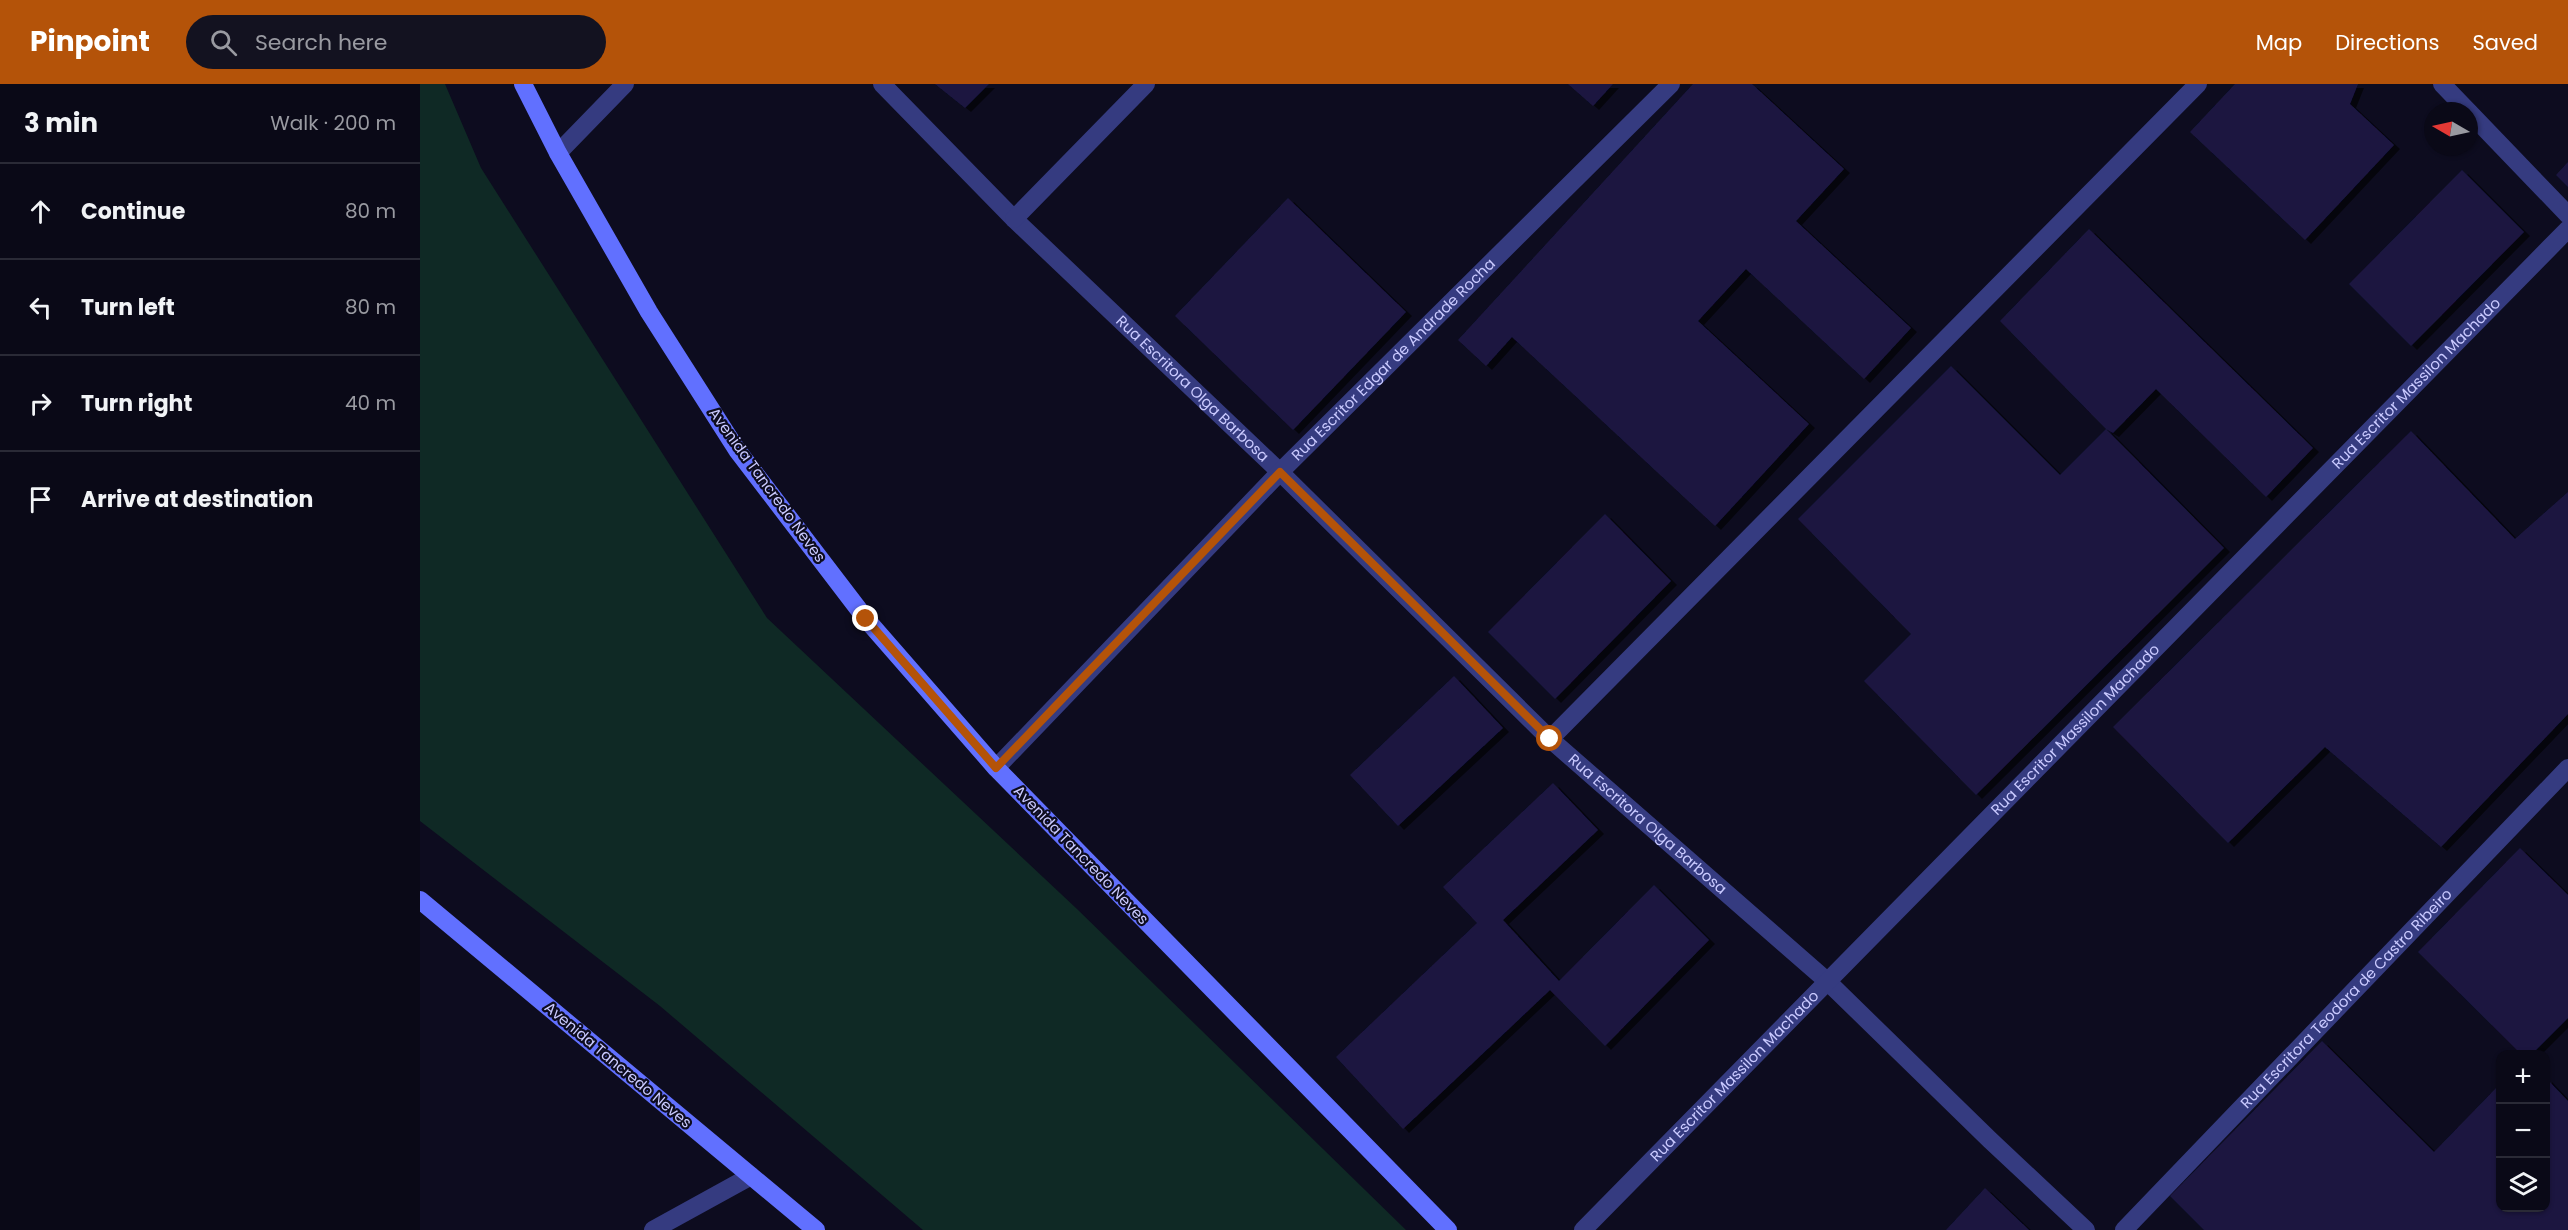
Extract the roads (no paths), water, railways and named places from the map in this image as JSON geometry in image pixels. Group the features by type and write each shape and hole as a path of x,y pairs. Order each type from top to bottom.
{"street":[{"name":"Avenida Tancredo Neves","path":"523,84 558,153 649,312 737,450 866,619 996,768 1448,1230"},
{"path":"558,153 625,84"},
{"name":"Rua Escritora Olga Barbosa","path":"882,84 1014,219 1280,472 1550,739 1827,981 2086,1230"},
{"path":"1014,219 1146,84"},
{"name":"Rua Escritor Edgar de Andrade Rocha","path":"996,768 1280,472 1671,84"},
{"path":"1550,739 2198,84"},
{"path":"2442,84 2459,102"},
{"path":"2478,121 2568,215"},
{"name":"Rua Escritor Massilon Machado","path":"1583,1230 2568,229"},
{"name":"Rua Escritora Teodora de Castro Ribeiro","path":"2124,1230 2568,768"},
{"name":"Avenida Tancredo Neves","path":"420,900 816,1230"},
{"path":"653,1230 751,1176"}]}
